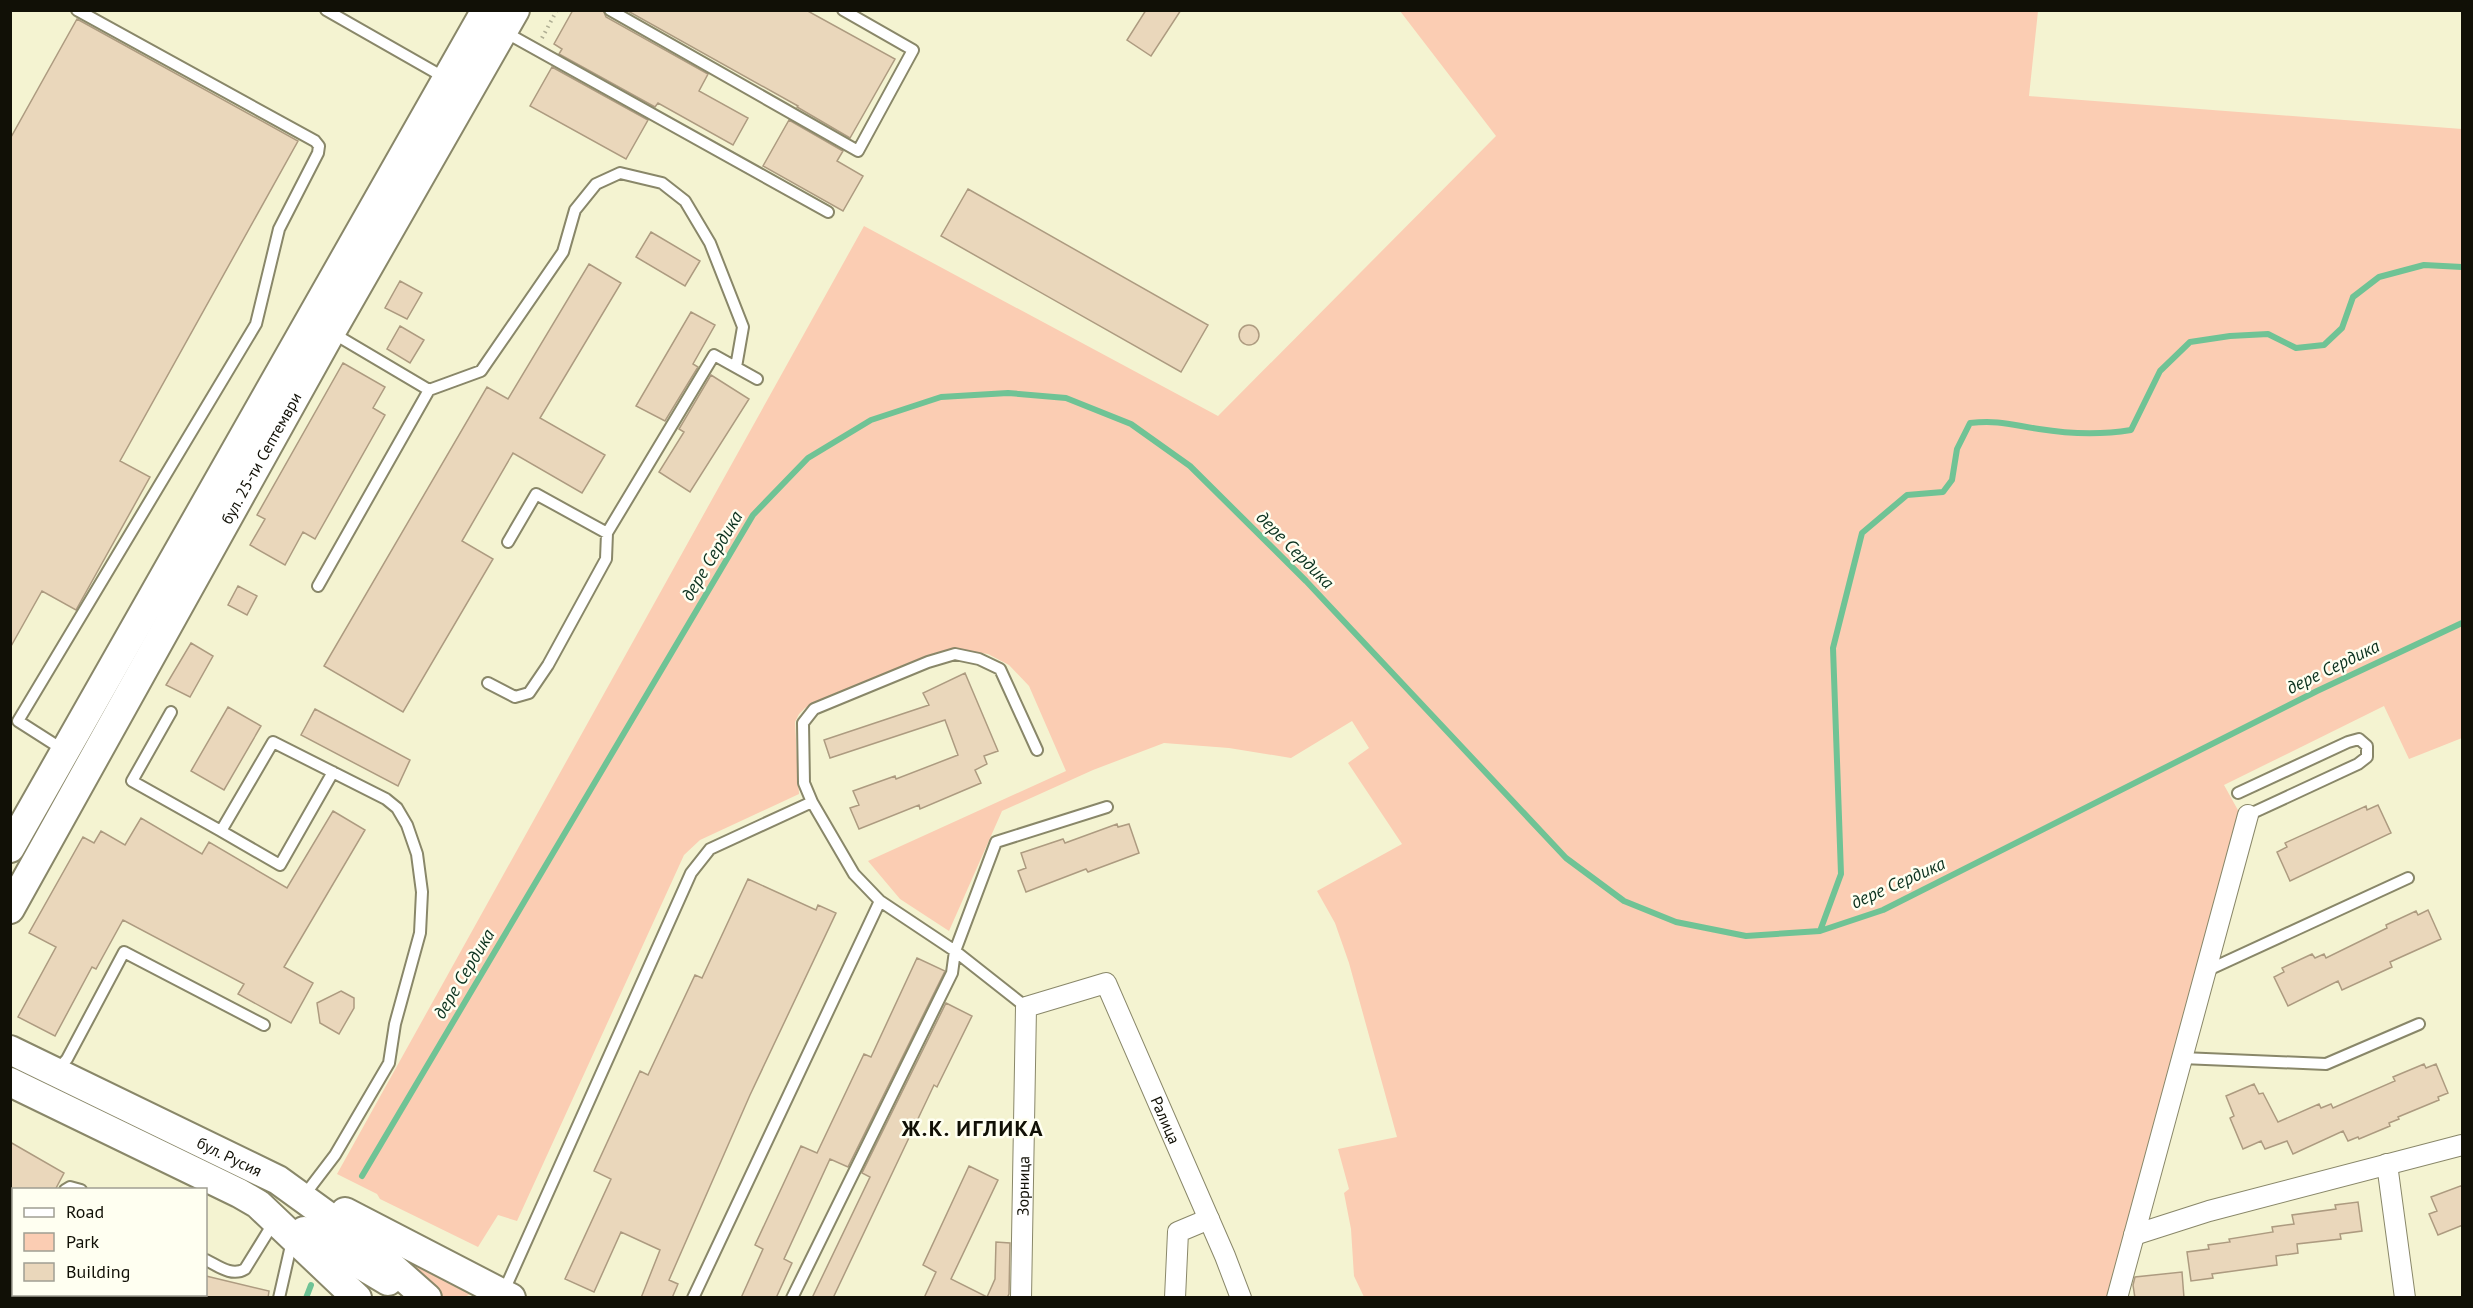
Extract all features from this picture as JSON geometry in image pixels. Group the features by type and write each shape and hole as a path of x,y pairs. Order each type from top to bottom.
{"main road":[{"name":"бул. 25-ти Септември","path":"12,841 66,751 448,79 501,17"},
{"name":"бул. 25-ти Септември","path":"10,909 19,875 42,853 331,332 501,17"},
{"name":"бул. Русия","path":"10,1050 278,1180 365,1243 427,1298"},
{"name":"бул. Русия","path":"10,1082 240,1193 276,1219 357,1298"},
{"path":"278,1180 367,1222 507,1295"},
{"path":"276,1219 414,1298"}],"street":[{"path":"2117,1298 2248,815"},
{"path":"12,841 42,853"},
{"name":"Ралица","path":"1026,1007 1106,983 1209,1218 1241,1298"},
{"name":"Зорница","path":"1021,1298 1026,1007"},
{"path":"2134,1235 2209,1211 2463,1146"},
{"path":"2387,1164 2405,1298"},
{"path":"1175,1298 1178,1232 1209,1218"}],"lane":[{"path":"66,751 18,721 256,324 279,229 318,153 319,146 315,141 77,10"},
{"path":"326,10 448,79"},
{"path":"610,10 858,151 913,50 843,10"},
{"path":"501,17 828,212"},
{"path":"318,586 429,390 481,371 563,252 575,210 596,184 620,173 662,183 685,201 710,243 743,327 736,367"},
{"path":"331,332 429,390"},
{"path":"488,683 515,697 529,693 548,665 606,558 607,533 714,355 757,380"},
{"path":"508,542 536,494 607,533"},
{"path":"1026,1007 955,951 880,901 854,874 812,802 804,783 801,748 802,723 814,709 928,662 955,654 979,659 1000,669 1037,750"},
{"path":"171,712 132,781 280,865 333,772"},
{"path":"2238,793 2348,742 2359,739 2367,746 2367,757 2358,764 2248,815"},
{"path":"221,831 273,742 386,799 398,808 407,825 417,854 422,892 420,933 395,1024 389,1063 335,1155 306,1193"},
{"path":"507,1295 691,873 710,849 812,802"},
{"path":"792,1298 952,973 955,951 996,842 1107,807"},
{"path":"2206,971 2408,878"},
{"path":"693,1298 880,901"},
{"path":"55,1072 67,1059 124,952 264,1025"},
{"path":"2182,1058 2326,1064 2420,1024"},
{"path":"207,1260 232,1273 239,1273 245,1269 276,1219"},
{"path":"276,1219 279,1298"}],"path":[{"path":"543,36 557,10"}],"green space":[{"path":"1400,11 2038,11 2029,96 2462,129 2462,738 2409,759 2384,706 2224,785 2239,812 2108,1297 1364,1297 1354,1276 1351,1229 1344,1193 1349,1189 1338,1149 1397,1137 1349,963 1335,923 1317,891 1402,844 1348,763 1369,748 1352,721 1291,758 1229,748 1164,743 1093,770 1002,811 949,931 900,899 868,861 1066,771 1029,686 1009,665 988,654 955,649 927,657 805,708 795,722 799,794 700,840 684,855 517,1221 498,1215 478,1247 380,1199 377,1194 337,1174 864,226 1218,416 1496,136"},
{"path":"364,1231 484,1292 464,1297 443,1297"}],"building":[{"path":"573,10 603,10 606,17 708,74 699,91 748,118 733,145 658,103 655,107 559,54 562,49 554,44"},
{"path":"626,10 806,10 895,59 850,138 798,106"},
{"path":"1146,10 1181,10 1151,56 1127,40"},
{"path":"77,19 298,141 120,461 150,477 76,610 42,591 10,648 10,139"},
{"path":"552,67 648,120 626,159 530,106"},
{"path":"789,120 843,151 837,161 863,176 843,211 763,166"},
{"path":"968,189 1208,325 1181,372 941,236"},
{"path":"651,232 700,261 685,286 636,257"},
{"path":"589,264 621,283 540,418 605,455 582,493 513,453 462,541 493,559 403,712 324,666 487,387 508,399"},
{"path":"400,281 422,293 407,319 385,308"},
{"path":"691,312 715,325 693,364 698,367 665,421 636,406"},
{"path":"1249,325 1256,328 1259,335 1256,342 1249,345 1242,342 1239,335 1242,328"},
{"path":"400,326 424,340 410,363 387,349"},
{"path":"343,363 385,387 373,408 385,415 315,539 303,532 285,565 250,545 265,519 257,515"},
{"path":"711,375 749,399 690,492 659,472 684,432 679,429"},
{"path":"238,586 257,596 247,615 228,605"},
{"path":"191,643 213,656 190,697 166,685"},
{"path":"965,673 998,751 984,756 987,764 975,770 981,783 920,809 919,805 859,829 850,808 859,805 853,791 895,776 896,779 958,755 945,720 830,758 824,740 929,705 923,693"},
{"path":"228,707 261,726 224,790 191,771"},
{"path":"315,709 410,760 398,786 301,735"},
{"path":"2378,805 2391,833 2290,881 2277,852 2287,847 2285,843 2366,806 2367,810"},
{"path":"333,811 365,830 284,967 313,983 291,1023 238,994 244,984 123,920 96,969 92,967 55,1036 18,1017 56,947 29,933 83,837 94,843 101,831 125,845 141,818 202,854 209,842 287,888"},
{"path":"1117,824 1118,827 1129,824 1139,853 1088,872 1086,869 1026,892 1018,871 1026,868 1021,853 1063,839 1065,843"},
{"path":"748,879 816,910 818,905 836,913 750,1095 669,1280 678,1284 672,1298 641,1298 660,1250 621,1232 594,1292 565,1279 611,1179 594,1171 640,1071 648,1075 695,975 702,978"},
{"path":"2428,910 2441,939 2390,962 2392,967 2342,990 2338,981 2288,1006 2274,977 2284,972 2282,968 2312,954 2315,958 2324,954 2326,958 2387,928 2386,925 2416,911 2418,915"},
{"path":"917,958 945,971 848,1167 830,1159 784,1259 792,1263 776,1298 741,1298 763,1249 755,1245 801,1146 817,1153 864,1054 871,1057"},
{"path":"341,991 354,998 354,1008 339,1034 320,1023 317,1003"},
{"path":"946,1003 972,1016 937,1087 934,1085 833,1298 812,1298 870,1177 862,1173"},
{"path":"2424,1064 2426,1068 2436,1064 2448,1093 2438,1097 2439,1100 2398,1117 2399,1119 2389,1123 2390,1126 2359,1139 2358,1137 2348,1141 2343,1131 2293,1154 2287,1141 2265,1149 2261,1141 2243,1149 2230,1118 2234,1116 2226,1096 2254,1084 2259,1094 2263,1093 2278,1122 2319,1104 2321,1108 2331,1104 2333,1108 2395,1081 2393,1077"},
{"path":"10,1142 64,1173 56,1188 12,1188 10,1190"},
{"path":"969,1166 998,1180 951,1279 987,1297 995,1279 996,1242 1010,1243 1009,1294 1007,1298 924,1298 936,1272 923,1265"},
{"path":"2463,1185 2463,1225 2438,1235 2429,1214 2437,1211 2431,1197"},
{"path":"2358,1202 2362,1231 2340,1234 2341,1239 2297,1244 2298,1253 2276,1256 2277,1265 2212,1274 2213,1278 2191,1281 2187,1252 2209,1249 2208,1245 2230,1242 2229,1239 2273,1232 2272,1227 2294,1224 2292,1215 2336,1209 2335,1205"},
{"path":"2182,1272 2184,1298 2135,1298 2133,1285 2135,1277"},
{"path":"207,1276 269,1291 268,1298 206,1298"}],"waterway":[{"path":"1820,931 1841,874 1833,648 1862,533 1907,495 1943,492 1952,480 1957,449 1970,423 1997,423 2074,433 2131,430 2160,371 2190,342 2230,336 2268,334 2296,348 2324,345 2342,328 2353,297 2379,277 2424,265 2462,267"},
{"name":"дере Сердика","path":"362,1176 753,515 808,458 871,420 941,397 1008,393 1066,398 1131,424 1190,466 1306,581 1566,858 1624,901 1676,922 1746,936 1820,931 1883,910 2317,691 2462,623"},
{"name":"дере Сердика","path":"306,1298 311,1285"}],"district":[{"name":"Ж.К. ИГЛИКА","path":"973,1128"}]}
